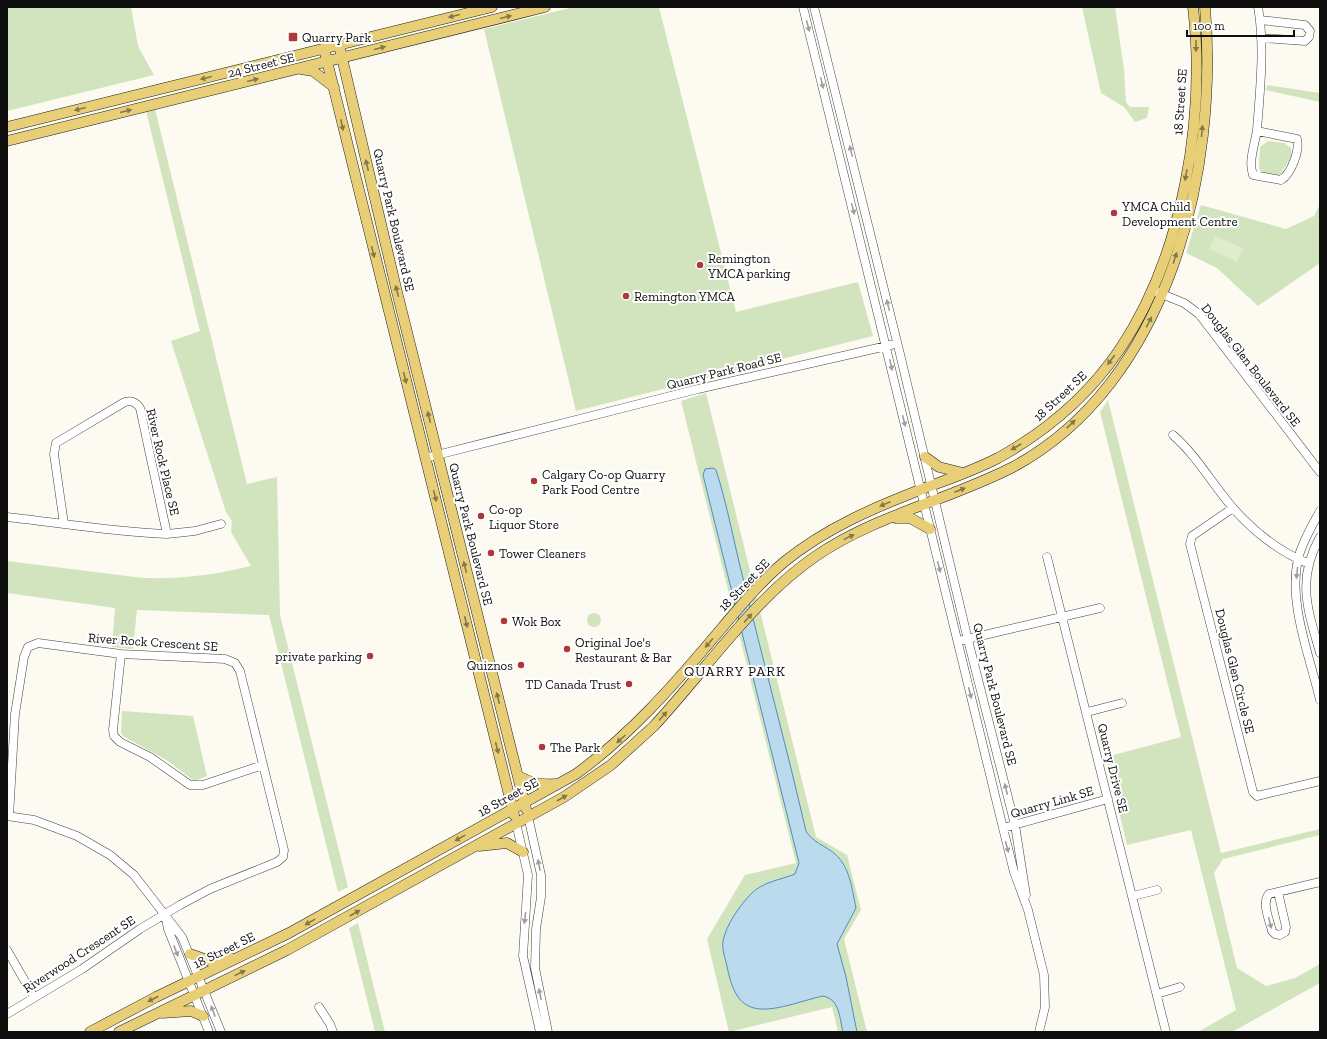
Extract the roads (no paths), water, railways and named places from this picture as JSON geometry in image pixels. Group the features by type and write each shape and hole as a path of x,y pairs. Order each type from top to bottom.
{"main road":[{"name":"24 Street SE","path":"7,127 492,7"},
{"name":"24 Street SE","path":"7,141 327,62 419,37 545,7"},
{"name":"18 Street SE","path":"90,1032 188,982 289,934 559,784 595,760 644,717 758,586 784,563 829,530 863,513 996,459 1033,438 1079,399 1120,349 1151,290 1174,228 1189,156 1194,110 1196,69 1193,7"},
{"name":"18 Street SE","path":"119,1032 343,920 590,780 635,745 683,695 767,597 795,572 841,541 892,517 924,505 1013,466 1033,454 1069,426 1099,397 1138,343 1162,295 1184,229 1194,186 1201,142 1207,70 1205,7"},
{"name":"Quarry Park Boulevard SE","path":"339,45 394,278 528,816"},
{"name":"Quarry Park Boulevard SE","path":"324,49 359,198 516,823"},
{"path":"299,69 314,72 334,87"},
{"path":"925,457 939,467 963,473"},
{"path":"892,517 910,518 930,529"},
{"path":"518,776 541,785 559,784"},
{"path":"469,848 507,843 523,852"},
{"path":"190,954 210,960 241,956"},
{"path":"152,1015 184,1010 203,1016"}],"street":[{"path":"803,7 886,346 926,487"},
{"path":"814,7 925,457 926,487"},
{"path":"1256,131 1297,139 1299,147 1286,177 1281,180 1253,175 1251,168 1256,131 1261,38 1258,7"},
{"path":"1260,20 1305,25 1310,31 1309,37 1305,41 1261,38"},
{"path":"847,184 858,182"},
{"name":"Douglas Glen Boulevard SE","path":"1151,290 1184,303 1199,314 1320,472"},
{"name":"Quarry Park Road SE","path":"425,458 698,389 898,343"},
{"name":"River Rock Place SE","path":"64,524 54,454 56,443 123,403 129,401 135,402 140,408 167,534"},
{"path":"1173,435 1186,447 1233,508 1262,536 1286,554 1309,564"},
{"name":"Quarry Park Boulevard SE","path":"926,487 935,500 968,640 1015,825 1028,910 1044,975 1046,1007 1039,1032"},
{"name":"Quarry Park Boulevard SE","path":"926,487 924,505 1014,872 1028,910"},
{"name":"Douglas Glen Circle SE","path":"1233,508 1192,536 1190,544 1253,792 1257,796 1320,781"},
{"path":"1320,511 1304,542 1298,559 1295,586 1297,606 1318,679 1320,700"},
{"name":"River Rock Place SE","path":"7,517 143,533 167,534 195,531 221,524"},
{"path":"1320,537 1309,564 1306,584 1306,603 1320,653"},
{"name":"Quarry Drive SE","path":"1048,557 1166,1032"},
{"path":"957,641 968,640 1100,608"},
{"name":"River Rock Crescent SE","path":"8,816 15,714 24,657 28,647 38,643 121,654 225,659 235,663 240,671 284,850 283,857 277,862 196,896 164,914"},
{"path":"121,654 113,730 118,740 150,757 185,782 196,786 263,764"},
{"path":"1087,712 1122,703"},
{"name":"Quarry Link SE","path":"1003,828 1108,799"},
{"path":"8,816 34,820 77,836 110,855 138,879 164,914 175,926 190,954 221,1032"},
{"name":"Quarry Park Boulevard SE","path":"528,816 541,875 535,968 548,1032"},
{"name":"Quarry Park Boulevard SE","path":"516,823 528,875 523,956 540,1032"},
{"path":"1278,892 1286,926 1285,932 1280,935 1275,934 1272,931 1265,903 1269,894 1320,882"},
{"path":"1132,896 1157,890"},
{"path":"164,914 168,929 188,982 209,1032"},
{"name":"Riverwood Crescent SE","path":"7,1014 82,969 164,914"},
{"path":"7,950 34,997"},
{"path":"1157,994 1180,987"},
{"path":"319,1007 330,1024 333,1032"}],"water":[{"path":"713,468 716,470 724,498 740,568 806,831 819,844 831,851 840,859 844,865 852,886 856,908 837,944 846,977 857,1032 843,1032 836,1005 829,998 823,996 770,1009 754,1008 747,1005 737,996 729,976 723,952 723,941 727,928 734,916 742,904 755,890 766,884 795,874 799,863 703,475 705,469"}],"place":[{"name":"Quarry Park","path":"293,37"},
{"name":"YMCA Child Development Centre","path":"1114,213"},
{"name":"Remington YMCA parking","path":"700,265"},
{"name":"Remington YMCA","path":"626,296"},
{"name":"Calgary Co-op Quarry Park Food Centre","path":"534,481"},
{"name":"Co-op Liquor Store","path":"481,516"},
{"name":"Tower Cleaners","path":"491,553"},
{"name":"Wok Box","path":"504,621"},
{"name":"Original Joe's Restaurant & Bar","path":"567,649"},
{"name":"private parking","path":"370,656"},
{"name":"Quiznos","path":"521,665"},
{"name":"TD Canada Trust","path":"629,684"},
{"name":"The Park","path":"542,747"}],"district":[{"name":"QUARRY PARK","path":"735,671"}]}
